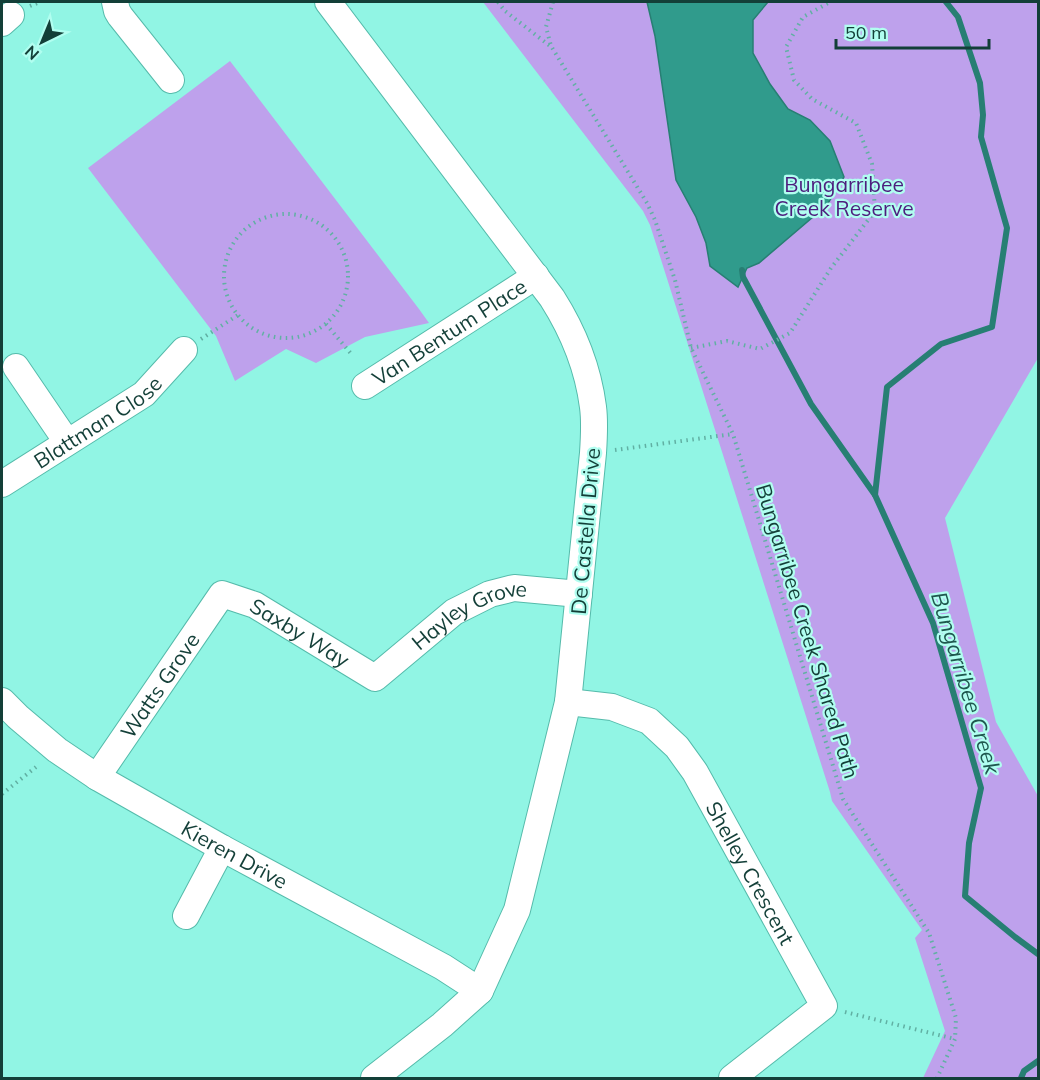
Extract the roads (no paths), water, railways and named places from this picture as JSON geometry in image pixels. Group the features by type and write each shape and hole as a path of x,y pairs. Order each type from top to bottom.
{"street":[{"path":"115,2 120,16 171,80"},
{"name":"De Castella Drive","path":"328,2 552,298 564,317 580,354 593,405 594,453 568,702 517,910 480,991 374,1078"},
{"name":"Van Bentum Place","path":"365,386 536,276"},
{"name":"Blattman Close","path":"2,484 144,394 184,350"},
{"path":"16,367 67,442"},
{"name":"Hayley Grove","path":"375,678 453,612 490,594 514,588 579,594"},
{"name":"Saxby Way","path":"222,594 255,605 375,678"},
{"name":"Watts Grove","path":"97,777 222,594"},
{"name":"Kieren Drive","path":"2,701 57,750 97,777 222,848 443,967 480,991"},
{"name":"Shelley Crescent","path":"568,702 612,707 649,721 677,747 694,772 824,1006 732,1078"},
{"path":"186,916 222,848"}],"waterway":[{"name":"Bungarribee Creek","path":"946,2 958,17 980,83 983,115 981,137 1007,228 992,327 941,344 887,387 875,495 933,623 981,788 969,843 965,896 1038,954"},
{"path":"742,270 743,277 811,404 875,495"},
{"name":"Bungarribee Creek","path":"1021,1078 1024,1071 1038,1061"}],"park label":[{"name":"Bungarribee Creek Reserve","path":"844,196"}]}
